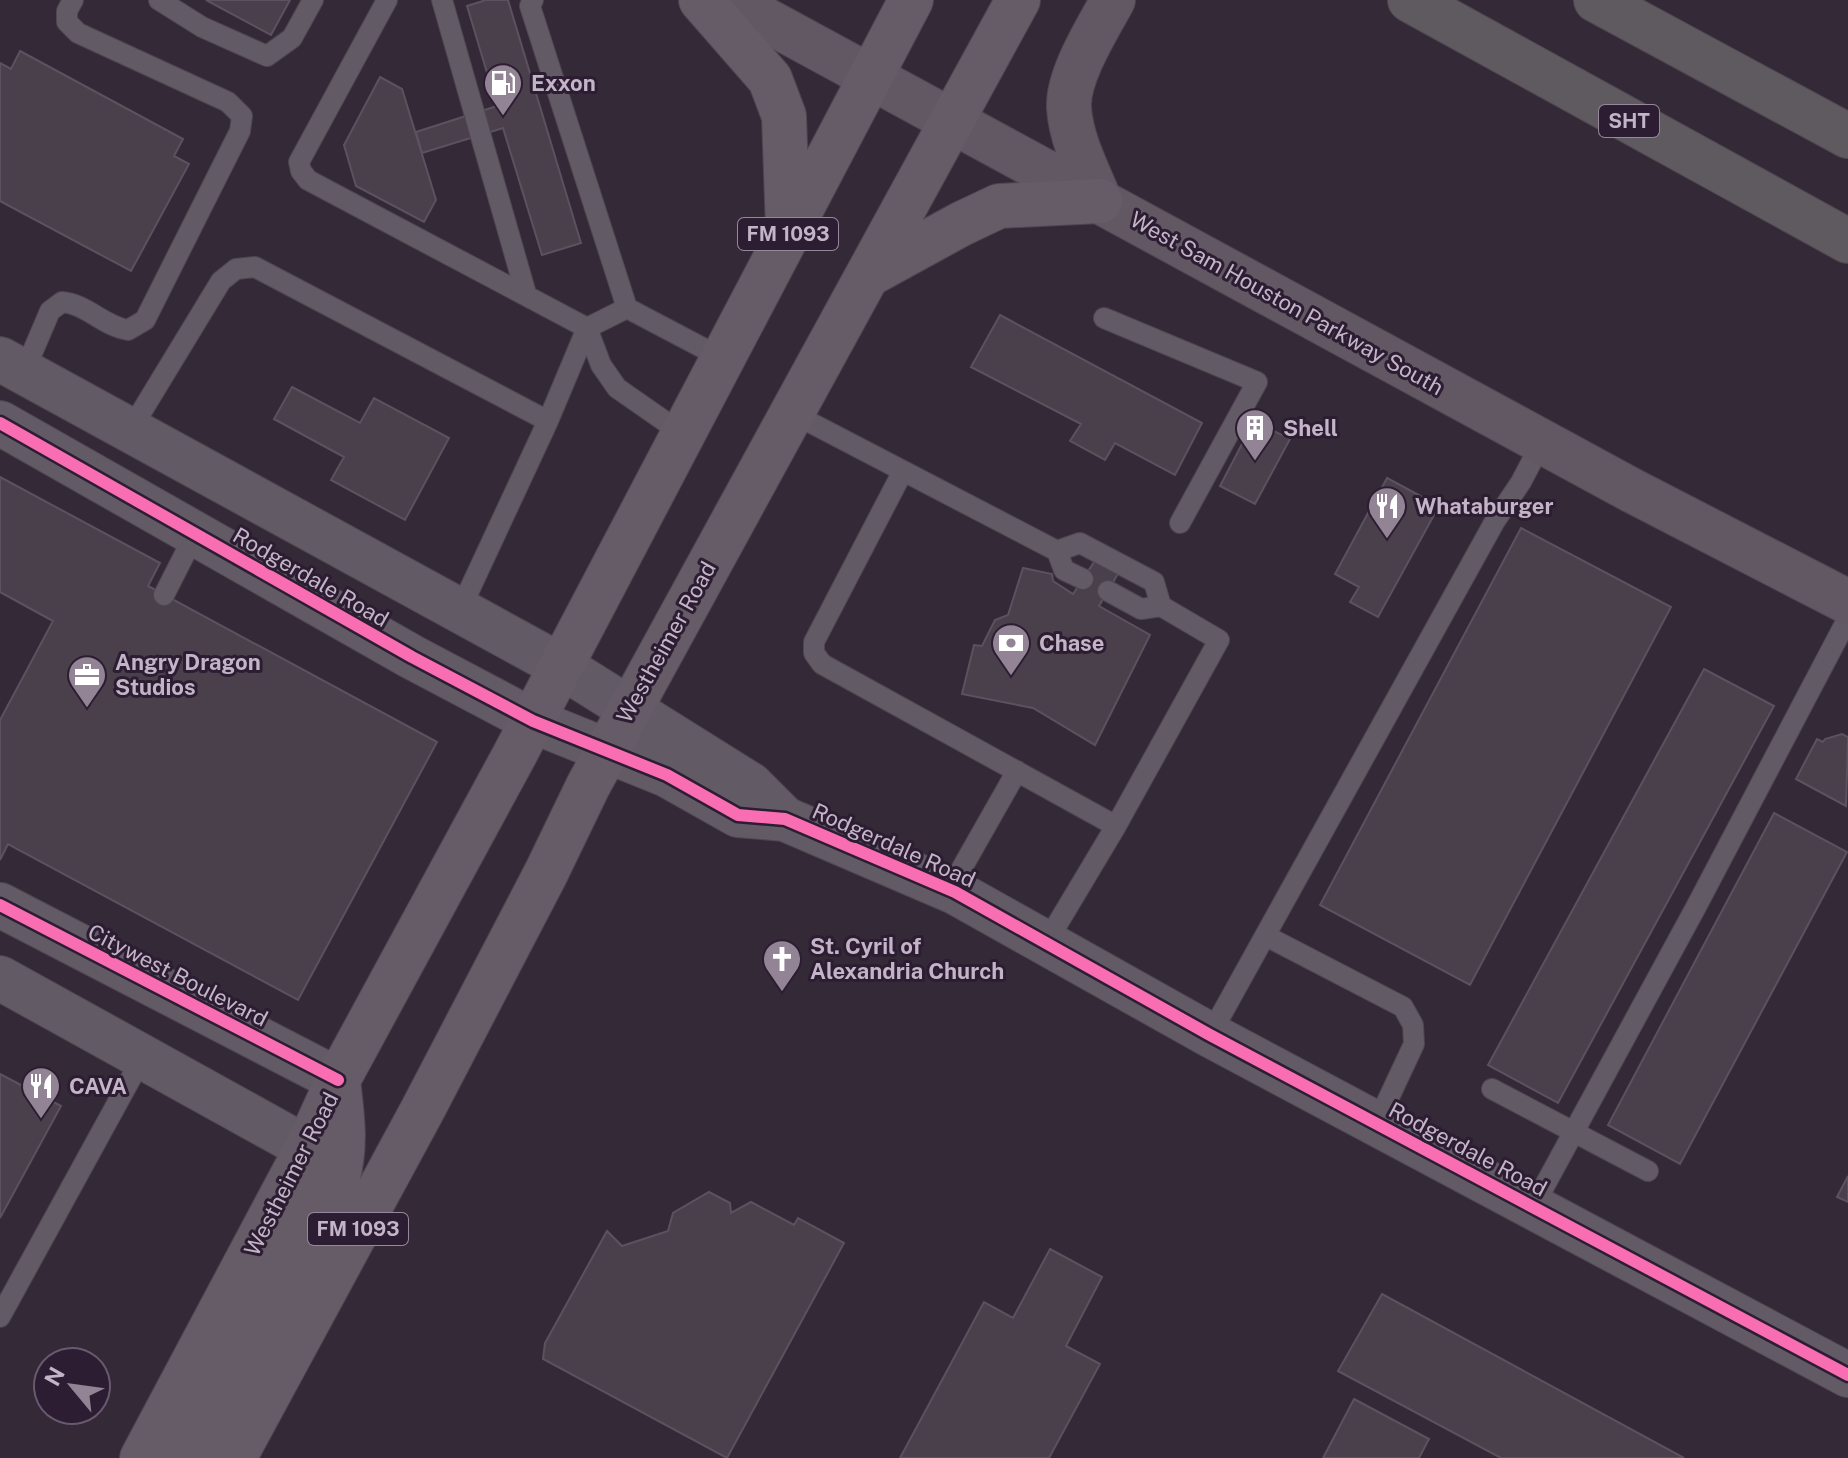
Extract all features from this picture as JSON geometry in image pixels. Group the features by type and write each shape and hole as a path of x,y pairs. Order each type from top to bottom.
{"highway":[{"name":"SHT","path":"1410,0 1848,241"},
{"path":"1596,0 1848,136"}],"main road":[{"path":"701,0 770,79 779,102 784,116 789,233"},
{"name":"West Sam Houston Parkway South","path":"729,0 1542,442 1848,602"},
{"name":"Westheimer Road","path":"142,1458 307,1148 338,1080 533,721 911,0"},
{"name":"Westheimer Road","path":"234,1458 423,1109 629,709 1018,0"},
{"path":"868,275 999,206 1100,201 1078,149 1069,106 1079,63 1113,0"},
{"path":"188,1458 337,1180 345,1135 338,1080"}],"street":[{"name":"Rodgerdale Road","path":"12,365 561,666 751,785 785,819"},
{"name":"Rodgerdale Road","path":"0,423 412,657 533,721 667,775 738,815 785,819 950,889 1210,1035 1848,1375"},
{"path":"102,480 131,429"},
{"name":"Citywest Boulevard","path":"0,905 338,1080"},
{"path":"0,978 307,1148"}],"lane":[{"path":"12,365 50,311 62,302 76,303 117,328 128,330 145,320 240,131 242,116 228,102 78,33 67,22 67,11 73,0"},
{"path":"159,0 202,27 267,56 292,38 313,0"},
{"path":"387,0 299,162 301,171 308,180 587,328 601,365 617,388 683,434"},
{"path":"442,0 526,294"},
{"path":"533,0 530,6 627,308 722,358"},
{"path":"131,429 221,281 236,269 255,267 548,421"},
{"path":"460,610 548,421 587,328 627,308"},
{"path":"1104,318 1257,382 1180,523"},
{"path":"792,413 1049,546 1064,570 1083,579"},
{"path":"1210,1035 1495,521 1521,482 1542,442"},
{"path":"903,471 814,642 814,653 822,664 1116,826"},
{"path":"164,595 195,534"},
{"path":"1049,546 1080,543 1154,582 1161,606"},
{"path":"1046,943 1116,826 1219,640 1161,606 1141,609 1108,591"},
{"path":"1533,1207 1848,618"},
{"path":"950,889 1017,771"},
{"path":"1266,936 1403,1007 1413,1025 1414,1044 1377,1123"},
{"path":"0,1317 142,1058"},
{"path":"1492,1089 1648,1171"}],"building":[{"path":"206,0 290,0 271,35"},
{"name":"Exxon","path":"486,0 508,0 581,243 542,255 503,128 422,153 416,132 497,106 467,6"},
{"path":"20,51 183,139 174,156 189,164 131,271 0,201 0,63 11,69"},
{"path":"380,77 402,89 436,200 424,222 356,186 344,145"},
{"path":"1000,315 1202,423 1175,475 1115,443 1105,460 1070,441 1081,424 971,367"},
{"path":"292,387 360,423 374,398 449,438 405,520 331,480 344,457 274,419"},
{"name":"Shell","path":"1254,421 1290,439 1255,504 1220,486"},
{"path":"0,477 160,563 148,586 437,742 298,1000 8,844 0,860 0,720 53,621 0,592"},
{"name":"Whataburger","path":"1387,478 1439,506 1378,617 1350,602 1359,587 1335,574"},
{"path":"1521,528 1671,607 1470,985 1320,905"},
{"path":"1098,556 1122,567 1099,606 1150,635 1095,745 1033,708 962,694 974,645 982,646 995,620 1008,615 1023,568 1052,574 1053,581 1073,594"},
{"path":"1704,669 1774,706 1558,1103 1488,1065"},
{"path":"1842,734 1848,737 1846,806 1796,779 1817,739 1823,742"},
{"path":"1774,813 1847,852 1680,1164 1608,1125"},
{"path":"0,1074 61,1106 0,1218"},
{"path":"1848,1176 1848,1202 1837,1197"},
{"path":"709,1192 730,1203 731,1213 751,1202 794,1225 798,1218 844,1243 727,1458 543,1359 545,1343 607,1231 622,1246 668,1231 673,1213"},
{"path":"1050,1249 1102,1277 1066,1346 1100,1364 1049,1458 900,1458 984,1302 1013,1318"},
{"path":"1382,1294 1684,1458 1501,1458 1338,1371"},
{"path":"1354,1399 1429,1439 1419,1458 1323,1458"}],"cycle path":[{"path":"0,423 412,657 533,721 667,775 738,815 785,819 955,892 1210,1035 1848,1375"},
{"path":"0,905 338,1080"}],"place":[{"name":"Exxon","path":"503,117"},
{"name":"Shell","path":"1255,462"},
{"name":"Whataburger","path":"1387,540"},
{"name":"Chase","path":"1011,677"},
{"name":"Angry Dragon Studios","path":"87,709"},
{"name":"St. Cyril of Alexandria Church","path":"782,993"},
{"name":"CAVA","path":"41,1120"}]}
